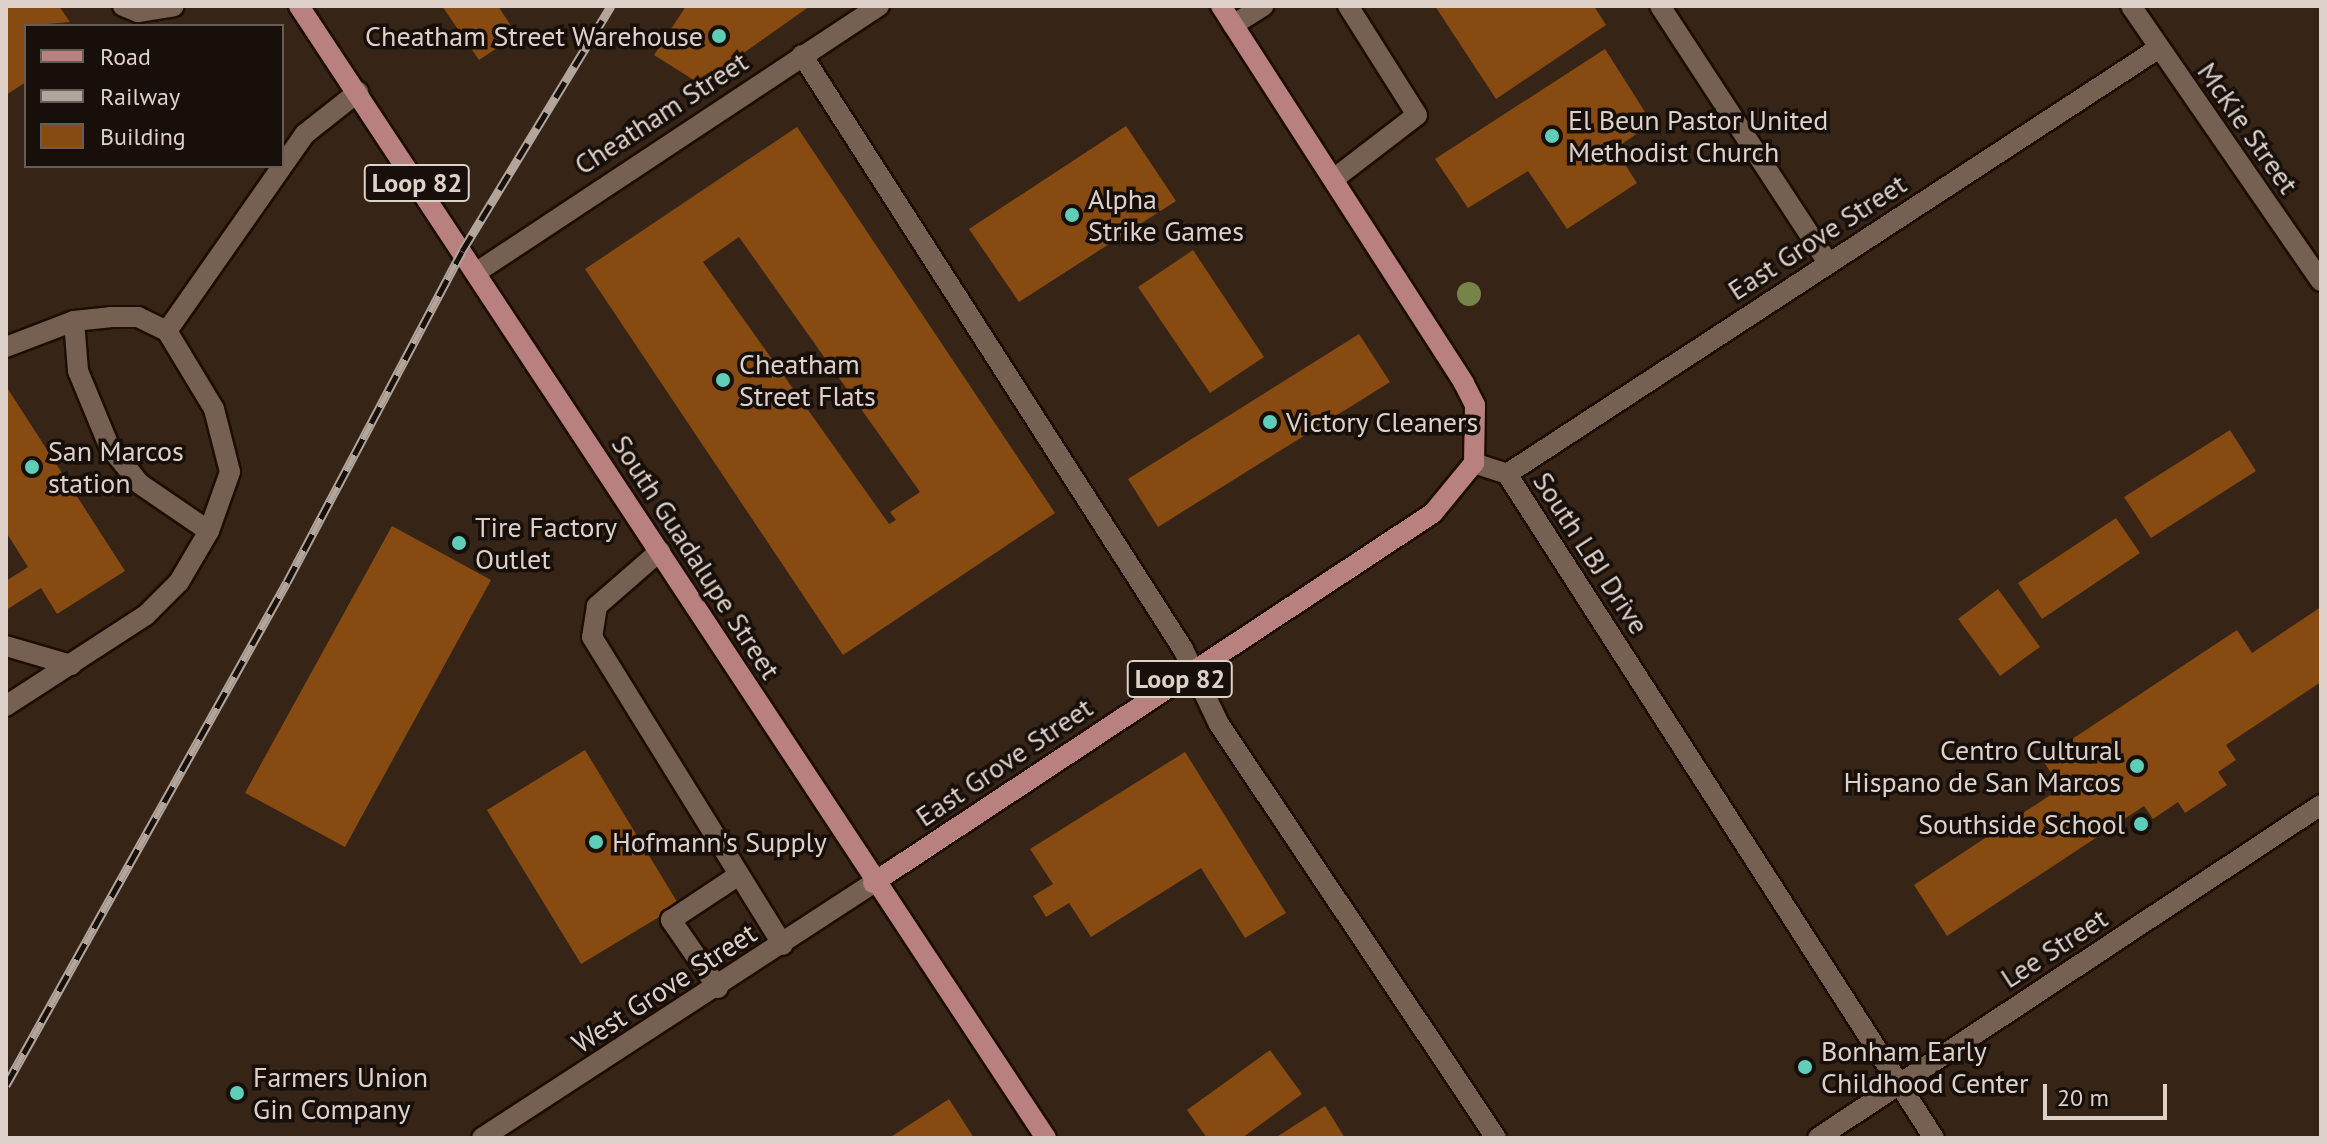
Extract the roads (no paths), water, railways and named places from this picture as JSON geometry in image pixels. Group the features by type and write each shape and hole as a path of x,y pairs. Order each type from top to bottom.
{"main road":[{"name":"South Guadalupe Street","path":"299,6 660,551 873,883 1046,1138"},
{"path":"1221,6 1335,178 1475,405 1474,463"},
{"name":"East Grove Street","path":"873,883 1433,513 1474,463"}],"street":[{"path":"123,6 138,12 174,6"},
{"name":"Cheatham Street","path":"477,272 879,6"},
{"path":"1233,25 1264,6"},
{"path":"1335,178 1417,115 1348,6"},
{"path":"1660,6 1828,263"},
{"name":"McKie Street","path":"2131,6 2318,269"},
{"name":"East Grove Street","path":"1507,474 2159,48"},
{"path":"802,55 1193,670 1219,724 1496,1138"},
{"path":"284,164 305,134 358,92"},
{"path":"167,331 281,168"},
{"path":"6,347 74,321 138,317 167,331 194,368 228,445 230,472 209,531 179,582 146,615 6,706"},
{"path":"74,321 78,371 109,446 140,484 209,531"},
{"name":"South LBJ Drive","path":"1474,463 1507,474 1934,1138"},
{"path":"660,551 597,606 592,637 736,877 783,945"},
{"path":"6,646 71,665"},
{"name":"Lee Street","path":"1818,1138 2321,805"},
{"path":"718,988 671,920 736,877"},
{"name":"West Grove Street","path":"482,1138 718,988 873,883"}],"railway":[{"path":"6,1085 287,582 462,251 611,6"}],"place":[{"name":"Cheatham Street Warehouse","path":"719,36"},
{"name":"El Beun Pastor United Methodist Church","path":"1552,136"},
{"name":"Alpha Strike Games","path":"1072,215"},
{"name":"Cheatham Street Flats","path":"723,380"},
{"name":"Victory Cleaners","path":"1270,422"},
{"name":"San Marcos station","path":"32,467"},
{"name":"Tire Factory Outlet","path":"459,543"},
{"name":"Centro Cultural Hispano de San Marcos","path":"2137,766"},
{"name":"Southside School","path":"2141,824"},
{"name":"Hofmann's Supply","path":"596,842"},
{"name":"Bonham Early Childhood Center","path":"1805,1067"},
{"name":"Farmers Union Gin Company","path":"237,1093"}]}
